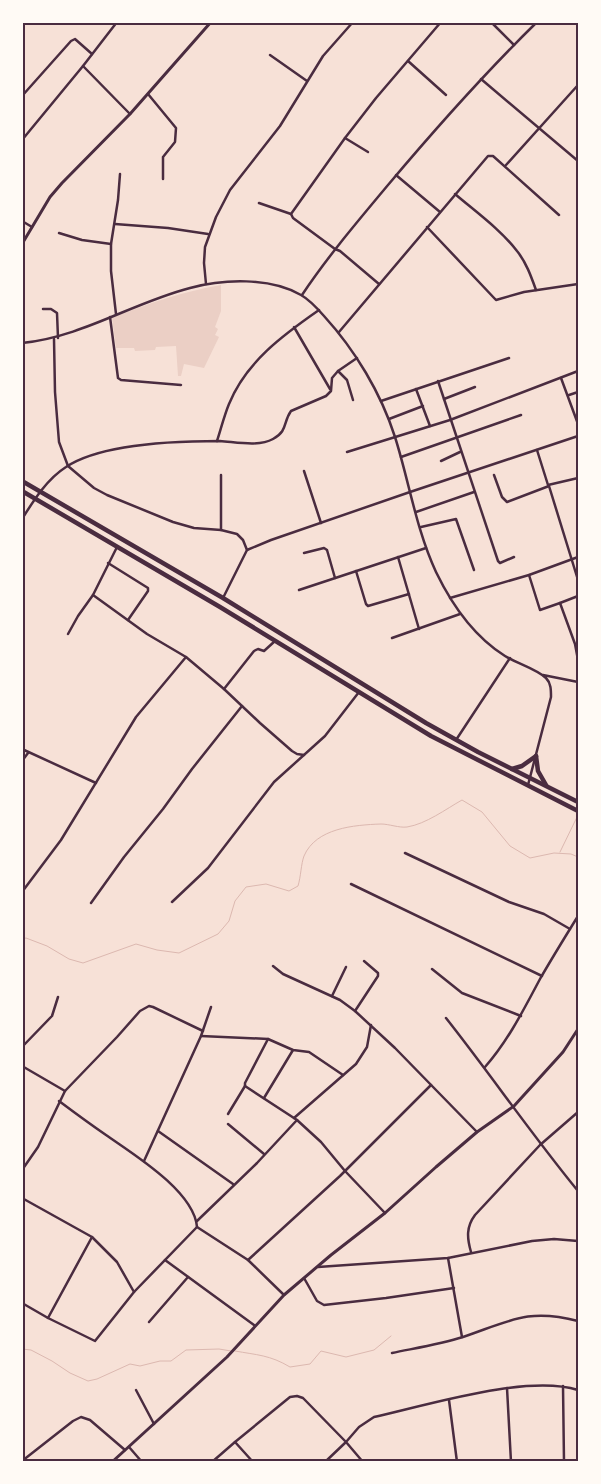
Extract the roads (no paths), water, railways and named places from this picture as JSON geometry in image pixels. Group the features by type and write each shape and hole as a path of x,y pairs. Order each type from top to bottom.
{"highway":[{"path":"22,482 223,598 456,740 578,802"},
{"path":"22,491 117,546 431,736 576,810"},
{"path":"512,769 522,766 536,756 538,771 547,786"}],"street":[{"path":"22,140 117,22"},
{"path":"22,244 50,197 130,114 211,22"},
{"path":"206,284 204,263 208,234 230,190 280,126 323,56 353,22"},
{"path":"291,214 345,138 441,22"},
{"path":"491,22 514,45"},
{"path":"302,295 335,248 396,175 481,79 537,22"},
{"path":"22,96 71,40 75,39 92,54"},
{"path":"270,55 306,81"},
{"path":"408,61 446,95"},
{"path":"83,66 130,114"},
{"path":"481,79 578,161"},
{"path":"506,165 578,85"},
{"path":"148,94 176,128 175,142 163,157 164,179"},
{"path":"345,138 368,152"},
{"path":"339,332 488,156 493,156 506,165 559,215"},
{"path":"116,314 111,271 111,244 120,174"},
{"path":"396,175 440,212"},
{"path":"455,194 496,229 517,251 527,267 536,290"},
{"path":"260,203 291,214 293,218 340,251 379,284"},
{"path":"22,221 32,227"},
{"path":"114,224 168,228 208,234"},
{"path":"427,227 496,300 536,290 578,284"},
{"path":"59,233 87,241 111,244"},
{"path":"22,343 56,338 162,297 206,284 254,282 279,287 302,295 339,332 357,358 381,401 395,437 426,548 436,572 460,614 488,644 510,658 542,675 578,682"},
{"path":"43,309 55,310 58,313 55,392 59,442 68,466 88,484 107,495 183,526 221,530 238,534 247,550"},
{"path":"217,441 229,404 240,382 253,363 294,327 319,310"},
{"path":"110,317 118,378 121,380 181,385"},
{"path":"294,327 330,391"},
{"path":"22,520 40,492 57,474 68,466 104,451 123,447 189,442 260,442 273,439 283,431 291,411 326,396 330,391 332,378 338,371 357,358"},
{"path":"381,401 509,358"},
{"path":"338,371 347,380 353,400"},
{"path":"347,452 450,420 578,371"},
{"path":"561,378 569,395 578,424"},
{"path":"438,381 498,562 500,563 514,557"},
{"path":"444,399 475,387"},
{"path":"416,389 430,426"},
{"path":"569,395 578,392"},
{"path":"389,419 423,406"},
{"path":"401,457 521,415"},
{"path":"223,598 247,550 410,492 578,436"},
{"path":"536,450 578,580"},
{"path":"441,461 460,452"},
{"path":"304,471 321,523"},
{"path":"221,475 221,530"},
{"path":"494,475 502,498 507,502 549,486 578,478"},
{"path":"416,512 474,492"},
{"path":"421,528 456,519 474,570"},
{"path":"68,634 93,595 117,546"},
{"path":"304,553 324,548 327,550 335,578"},
{"path":"299,590 426,548"},
{"path":"398,557 419,629"},
{"path":"450,598 578,557"},
{"path":"108,563 148,588 148,591 128,620"},
{"path":"356,571 368,606 409,594"},
{"path":"529,574 540,610 578,596"},
{"path":"93,595 147,634 186,657 292,751 304,755"},
{"path":"560,603 575,644 578,660"},
{"path":"392,638 460,614"},
{"path":"224,689 254,651 258,649 264,651 275,641"},
{"path":"22,892 62,840 136,717 186,657"},
{"path":"456,740 510,658"},
{"path":"528,786 551,697 549,682 542,675"},
{"path":"172,902 208,868 274,782 325,736 360,692"},
{"path":"91,904 124,857 242,706"},
{"path":"22,749 96,782"},
{"path":"22,761 28,753"},
{"path":"404,853 509,902 544,914 570,929"},
{"path":"351,884 542,976"},
{"path":"485,1067 520,1016 578,916"},
{"path":"355,1012 378,976 378,973 364,961"},
{"path":"273,966 283,974 340,1000 371,1025 477,1132"},
{"path":"332,996 346,967"},
{"path":"432,969 462,994 520,1016"},
{"path":"22,1048 52,1016 58,997"},
{"path":"22,1170 38,1147 65,1092 135,1016 146,1007 153,1007 203,1031"},
{"path":"144,1160 201,1036 212,1007"},
{"path":"446,1018 514,1106 540,1145 578,1191"},
{"path":"197,1221 264,1154 295,1119 356,1064 366,1047 371,1025"},
{"path":"112,1462 227,1357 254,1325 284,1295 386,1213 477,1132 514,1106 563,1052 578,1029"},
{"path":"201,1036 268,1039 293,1050 309,1052 342,1075"},
{"path":"228,1114 245,1086 244,1083 268,1039"},
{"path":"264,1098 293,1050"},
{"path":"22,1066 65,1092"},
{"path":"248,1260 345,1171 431,1085"},
{"path":"245,1086 295,1119 321,1142 345,1171 386,1213"},
{"path":"22,1303 95,1341 134,1292 197,1227 197,1221 192,1209 177,1190 144,1160 59,1101"},
{"path":"471,1252 467,1237 472,1219 540,1145 578,1112"},
{"path":"228,1124 264,1154"},
{"path":"158,1131 233,1184"},
{"path":"22,1198 92,1237 117,1262 134,1292"},
{"path":"197,1227 248,1260 284,1295"},
{"path":"48,1318 92,1237"},
{"path":"317,1267 448,1258 532,1241 554,1239 578,1240"},
{"path":"448,1258 462,1337"},
{"path":"165,1260 254,1325"},
{"path":"149,1322 188,1276"},
{"path":"304,1278 317,1301 324,1304 386,1298 454,1288"},
{"path":"392,1353 462,1337 524,1316 550,1315 578,1321"},
{"path":"563,1386 564,1462"},
{"path":"324,1462 359,1427 374,1417 507,1388 563,1386 578,1390"},
{"path":"507,1388 511,1462"},
{"path":"136,1390 154,1424"},
{"path":"212,1462 290,1397 297,1396 303,1398 364,1462"},
{"path":"449,1400 457,1462"},
{"path":"22,1461 73,1421 82,1417 90,1420 142,1462"},
{"path":"235,1442 253,1462"}],"waterway":[{"path":"22,939 26,938 47,946 69,959 83,963 136,944 157,950 179,953 218,934 229,921 235,901 246,887 266,884 289,891 298,886 304,856 317,839 337,830 359,825 381,824 407,827 429,820 462,800 482,812 510,846 530,858 554,853 571,854 578,857"},
{"path":"560,852 578,815"},
{"path":"235,1351 270,1358 290,1367 310,1364 321,1351 346,1357 374,1350 391,1336"},
{"path":"22,1349 31,1350 70,1373 88,1381 97,1379 130,1364 140,1366 160,1361 171,1361 186,1350 219,1349 231,1351"}]}
